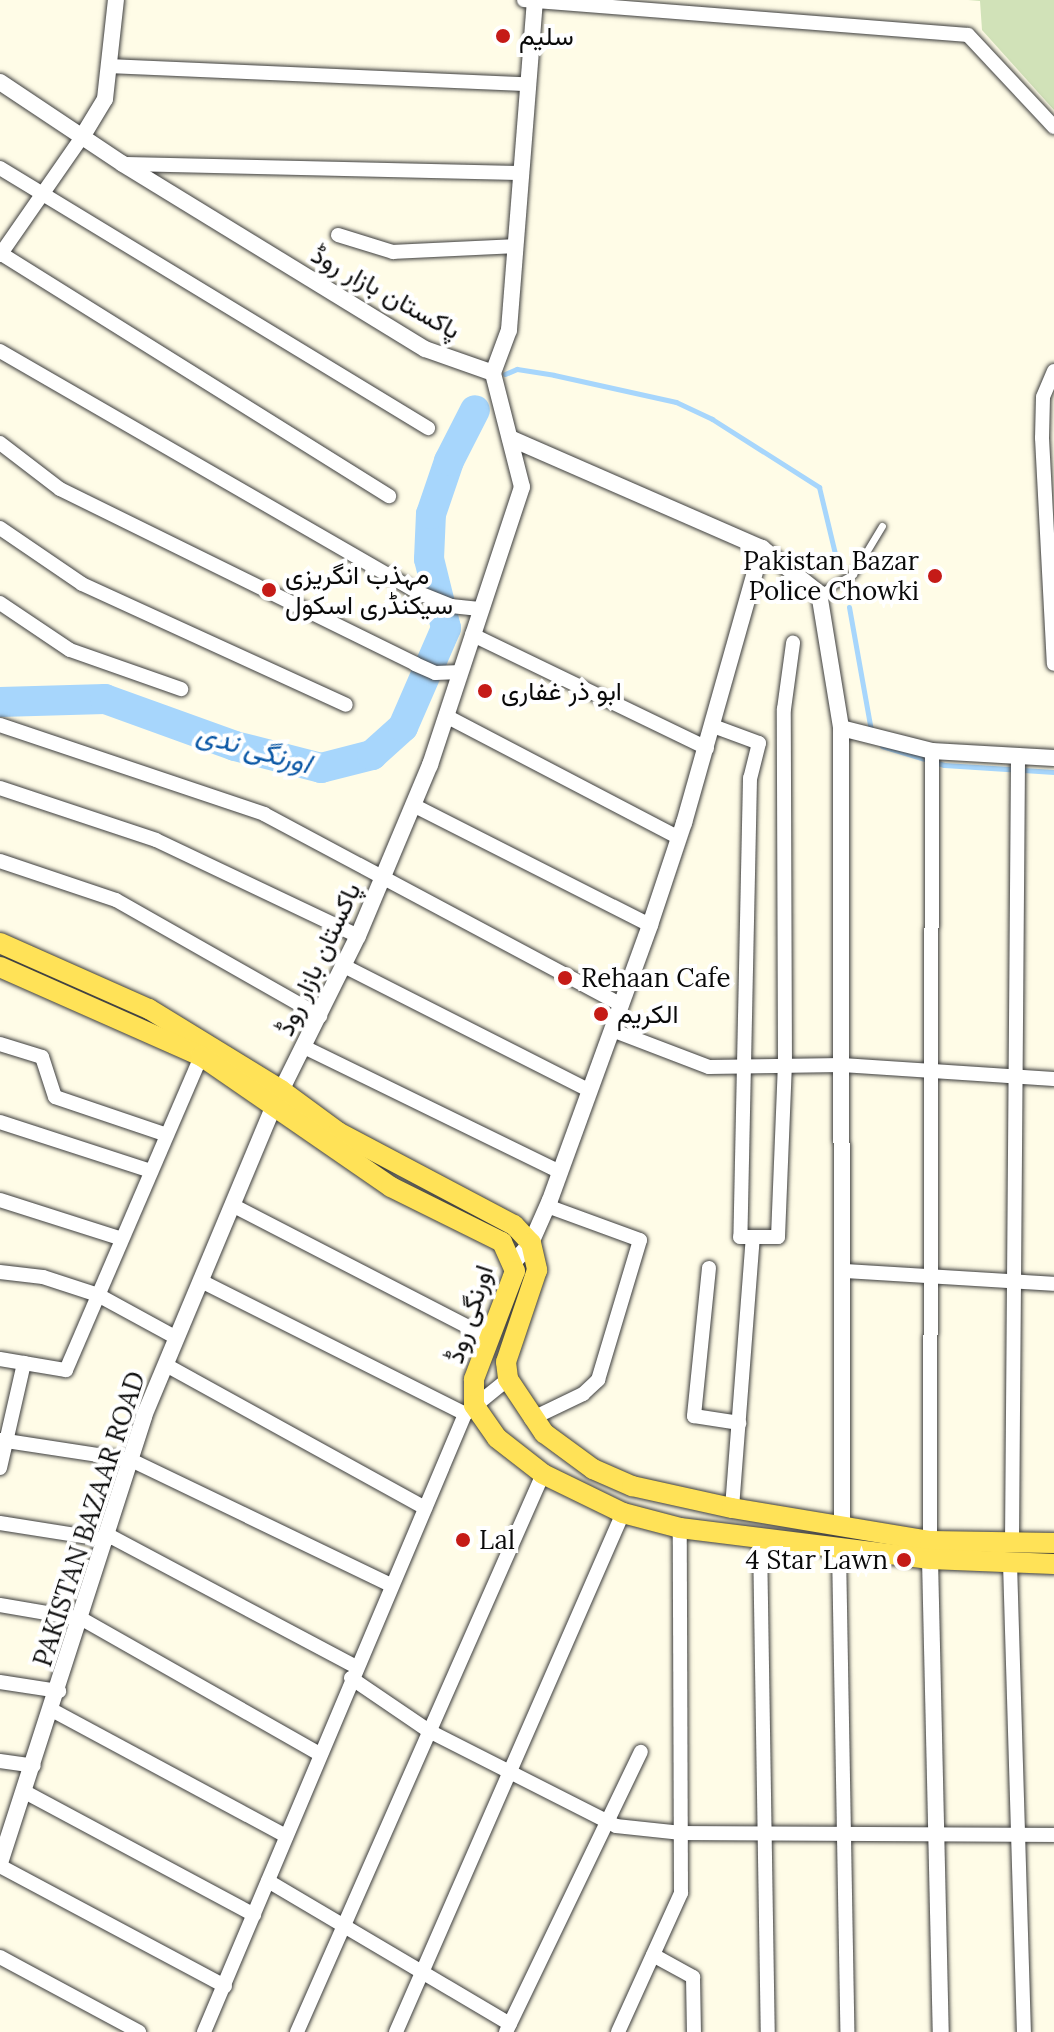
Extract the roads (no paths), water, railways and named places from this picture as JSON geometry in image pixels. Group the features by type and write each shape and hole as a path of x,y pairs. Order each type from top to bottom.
{"main road":[{"name":"اورنگی روڈ","path":"0,943 149,1009 277,1098 391,1187 502,1242 513,1263 474,1379 470,1410 497,1438 543,1474 623,1513 680,1528 839,1550 930,1550 1012,1542 1054,1543"},
{"name":"اورنگی روڈ","path":"0,967 201,1056 514,1225 531,1243 537,1270 506,1362 508,1379 531,1419 568,1455 632,1486 732,1508 842,1526 930,1550 1010,1563 1054,1564"}],"street":[{"path":"116,0 105,99 0,254 389,496"},
{"path":"524,0 968,35 1054,127"},
{"path":"493,373 509,330 536,0"},
{"path":"109,66 529,84"},
{"name":"پاکستان بازار روڈ","path":"0,82 123,164 425,349 493,373 522,487 413,805 358,936 277,1098"},
{"path":"123,164 522,173"},
{"path":"0,168 428,428"},
{"path":"338,235 393,252 516,246"},
{"path":"0,351 419,593 451,606 482,609"},
{"path":"1054,371 1043,397 1042,438 1054,664"},
{"path":"510,438 762,548 819,593 841,728 842,1526"},
{"path":"0,443 60,489 415,664 435,673 461,672"},
{"path":"0,528 82,584 346,705"},
{"path":"513,1263 531,1243 547,1206 650,925 707,748 762,548"},
{"path":"0,603 70,650 181,689"},
{"path":"473,635 707,748"},
{"path":"713,726 759,743 750,778 740,1237 778,1237 785,1066 784,709 793,643"},
{"path":"446,716 679,838"},
{"path":"0,725 264,814 381,881 621,1005"},
{"path":"841,728 932,754 1016,767 1054,758"},
{"path":"932,754 928,1071 930,1550 941,2032"},
{"path":"1012,1542 1016,767"},
{"path":"0,788 156,840 358,936"},
{"path":"413,805 650,925"},
{"path":"0,861 116,900 320,1016"},
{"path":"344,966 590,1091"},
{"path":"612,1030 709,1067 842,1065 1054,1079"},
{"path":"0,1044 42,1057 55,1097 167,1135"},
{"path":"304,1047 560,1172"},
{"path":"0,1359 66,1370 201,1056"},
{"name":"PAKISTAN BAZAAR ROAD","path":"0,1864 6,1831 34,1766 131,1460 166,1365 277,1098"},
{"path":"0,1122 151,1171"},
{"path":"0,1200 122,1239"},
{"path":"234,1206 488,1337"},
{"path":"531,1419 583,1394 598,1380 640,1240 547,1206"},
{"path":"732,1508 753,1238"},
{"path":"709,1268 694,1416 739,1423"},
{"path":"844,1271 1054,1284"},
{"path":"0,1272 43,1277 98,1295 177,1338"},
{"path":"201,1281 470,1410"},
{"path":"0,1468 3,1441 24,1363"},
{"path":"166,1365 425,1508"},
{"path":"204,2032 391,1585 470,1410 508,1379"},
{"path":"3,1441 131,1460 391,1585"},
{"path":"297,2032 543,1474"},
{"path":"396,2032 623,1513"},
{"path":"0,1523 108,1537 354,1673 429,1731 607,1822 682,1833 765,1831 1054,1835"},
{"path":"618,2032 681,1893 680,1528"},
{"path":"760,1539 768,2032"},
{"path":"839,1550 847,2032"},
{"path":"1010,1563 1024,2032"},
{"path":"0,1605 82,1619 320,1754"},
{"path":"0,1682 59,1691"},
{"path":"52,1710 286,1836"},
{"path":"268,1881 422,1972 508,2028 641,1752"},
{"path":"0,1761 34,1766"},
{"path":"25,1792 254,1915"},
{"path":"0,1864 225,1986"},
{"path":"653,1955 693,1977 694,2032"},
{"path":"0,1957 139,2032"}],"lane":[{"path":"819,593 853,574 882,526"}],"waterway":[{"path":"505,374 517,369 554,375 676,402 712,419 819,487 837,562"},
{"name":"اورنگی ندی","path":"0,702 105,699 235,746 321,768 372,755 403,727 446,628 429,559 431,514 449,461 475,410"},
{"path":"849,607 871,731"},
{"path":"882,746 944,765 1054,772"}],"place":[{"name":"سلیم","path":"503,36"},
{"name":"Pakistan Bazar Police Chowki","path":"935,576"},
{"name":"مہذب انگریزی سیکنڈری اسکول","path":"269,590"},
{"name":"ابو ذر غفاری","path":"485,691"},
{"name":"Rehaan Cafe","path":"565,978"},
{"name":"الکریم","path":"601,1014"},
{"name":"Lal","path":"463,1540"},
{"name":"4 Star Lawn","path":"904,1560"}]}
